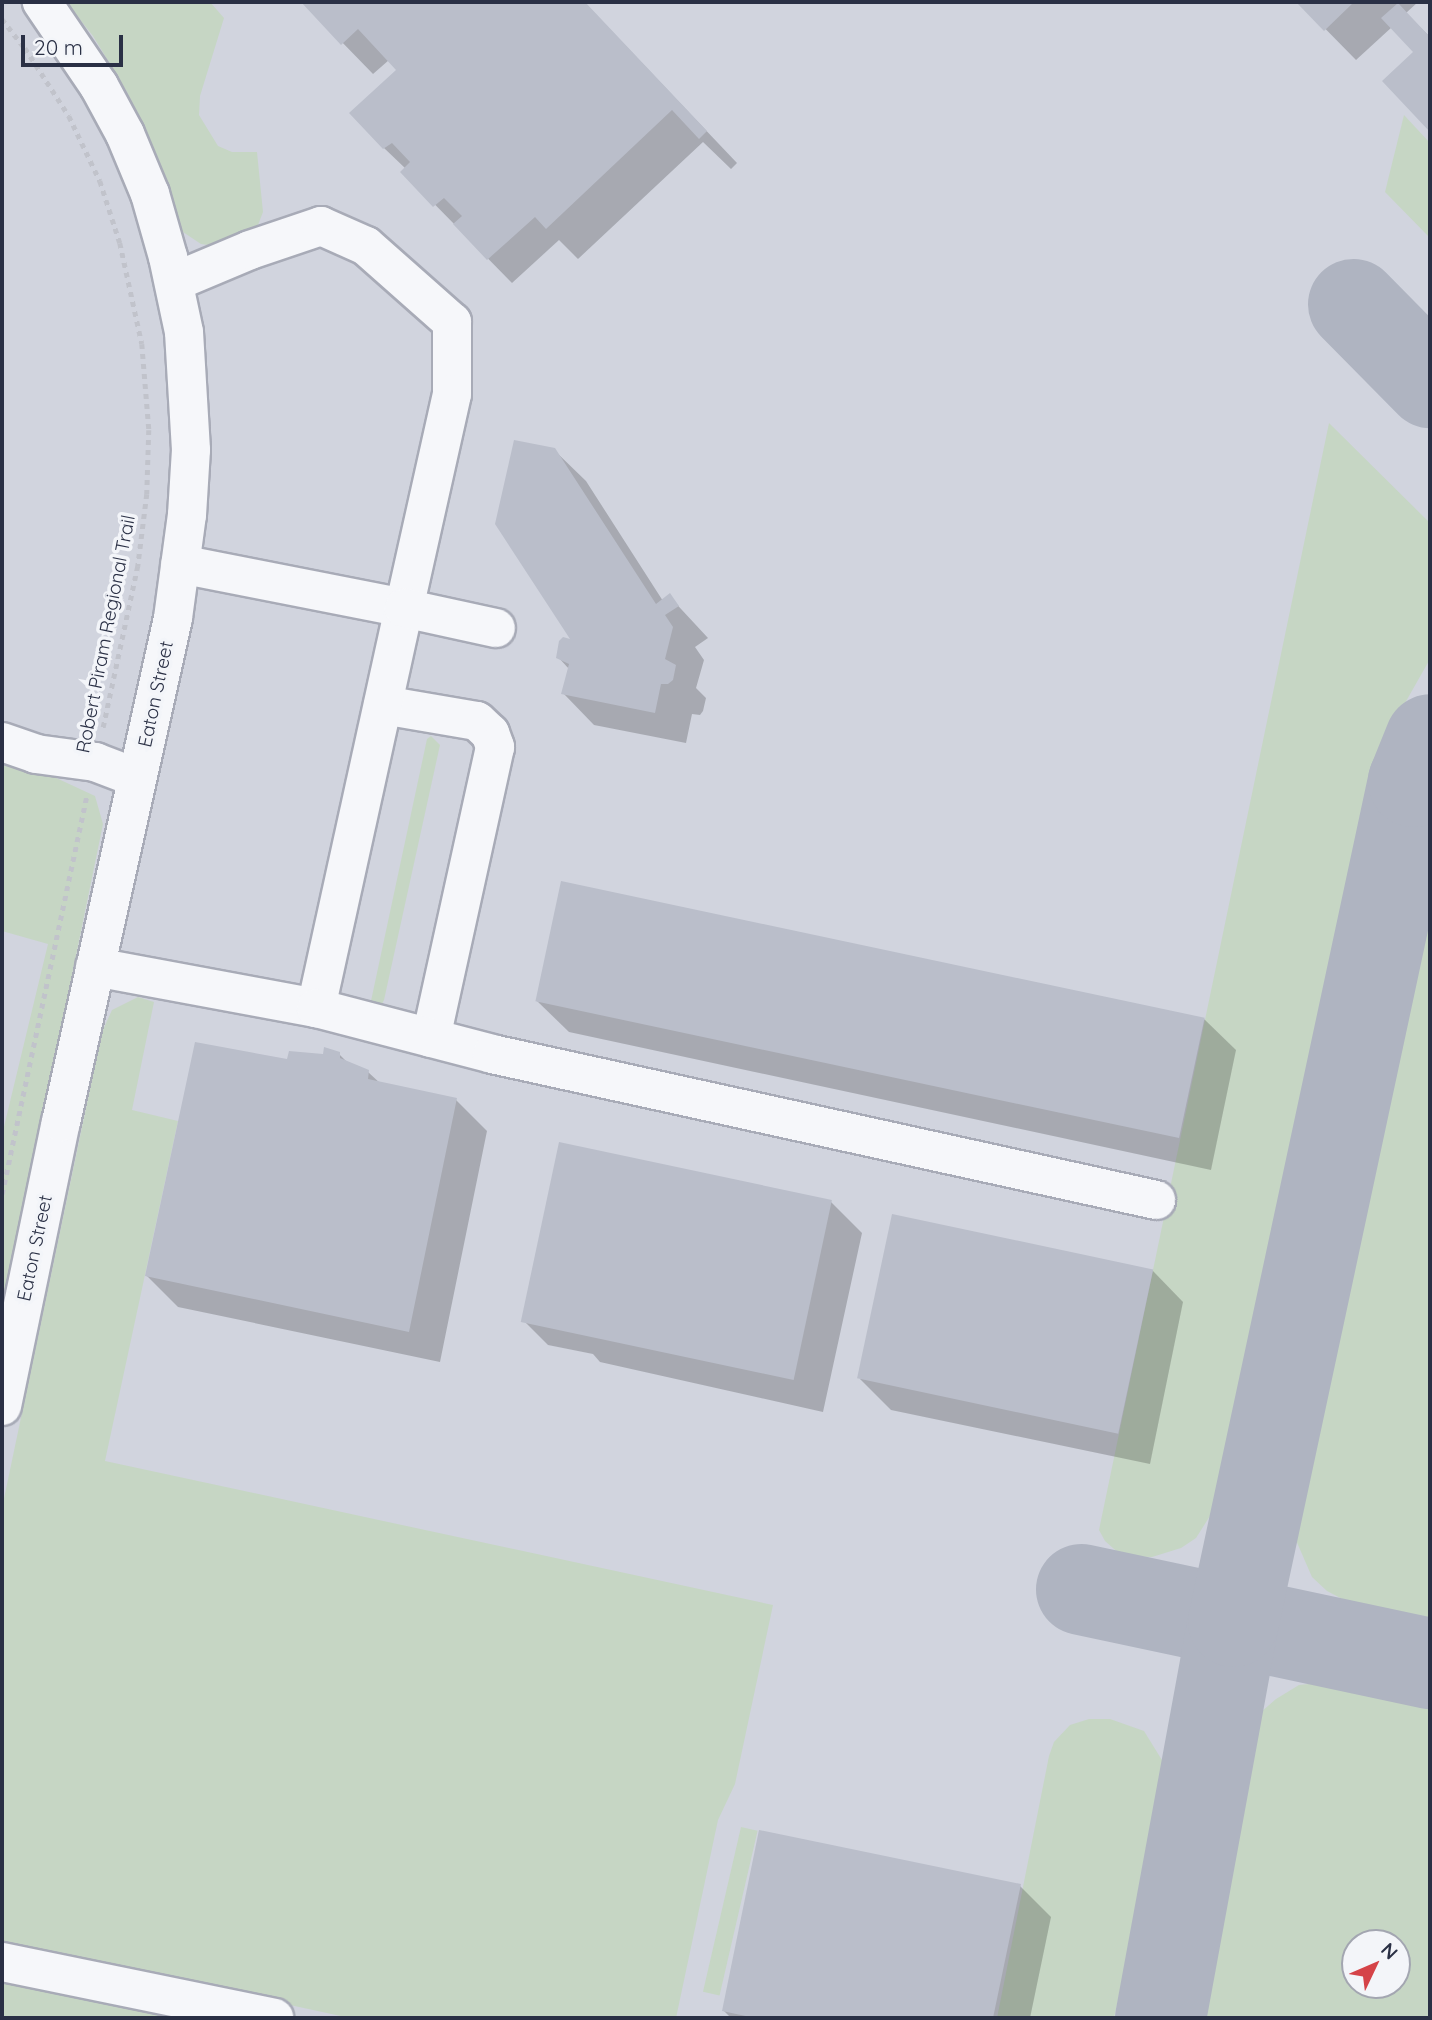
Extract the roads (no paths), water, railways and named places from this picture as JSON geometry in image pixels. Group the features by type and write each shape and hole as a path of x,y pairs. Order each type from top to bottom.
{"street":[{"name":"Eaton Street","path":"2,1406 61,1122 173,618 191,450 184,332 174,282 150,194 125,134 99,86 42,2"},
{"path":"174,282 250,250 321,226 366,246 452,322 453,394 316,1008"},
{"path":"180,564 496,628"},
{"path":"383,705 477,721 490,733 495,747 431,1038"},
{"path":"2,742 36,754 95,762 137,778"},
{"path":"95,967 316,1008 492,1054 1156,1200"},
{"path":"2,1962 274,2018"}]}
